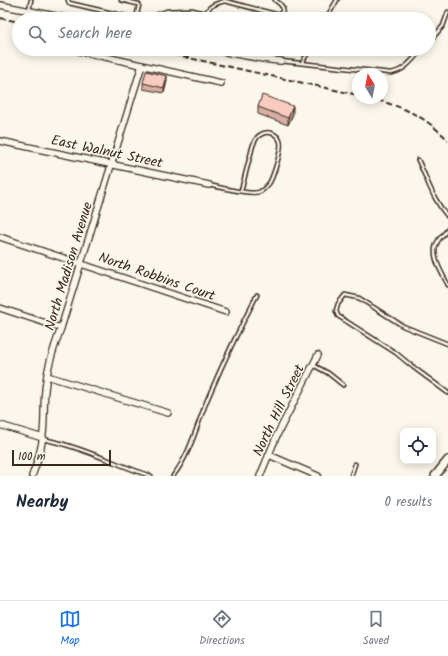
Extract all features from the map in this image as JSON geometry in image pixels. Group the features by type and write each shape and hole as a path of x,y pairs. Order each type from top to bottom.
{"street":[{"path":"0,5 38,12"},
{"path":"100,56 221,83"},
{"path":"245,56 281,61"},
{"name":"North Madison Avenue","path":"32,476 43,438 44,396 51,359 62,328 142,66"},
{"name":"East Walnut Street","path":"0,141 208,185"},
{"name":"North Robbins Court","path":"0,237 226,312"},
{"path":"0,308 62,328"},
{"name":"North Hill Street","path":"260,476 292,404 318,355"},
{"path":"47,376 168,413"},
{"path":"0,425 43,438"},
{"path":"269,454 318,476"},
{"path":"435,476 448,460"}],"lane":[{"path":"29,10 30,0"},
{"path":"68,0 69,3 107,12"},
{"path":"121,0 138,4 138,12"},
{"path":"206,12 211,6 225,0 268,12"},
{"path":"275,0 283,8 281,12"},
{"path":"330,12 337,0"},
{"path":"164,12 192,10 201,12"},
{"path":"436,35 444,26 448,12"},
{"path":"302,63 306,56"},
{"path":"281,61 395,73 404,68 415,56"},
{"path":"208,185 241,191 252,193 266,188 270,182 281,152 280,141 275,134 264,132 256,139 253,145 241,191"},
{"path":"418,160 435,200 448,217"},
{"path":"448,229 437,242 435,251 436,259 448,285"},
{"path":"173,476 180,467 189,448 208,398 243,320 257,295"},
{"path":"448,344 402,326 359,298 345,295 338,304 336,311 338,316 396,353 448,393"},
{"path":"312,365 328,373 344,385"},
{"path":"43,438 57,441 151,476"},
{"path":"351,476 355,464"}],"building":[{"path":"146,71 167,76 164,88 143,83"},
{"path":"262,95 293,106 288,118 258,107"}],"railway":[{"path":"0,18 12,21"},
{"path":"180,56 352,94"},
{"path":"388,104 420,117 448,140"}]}
